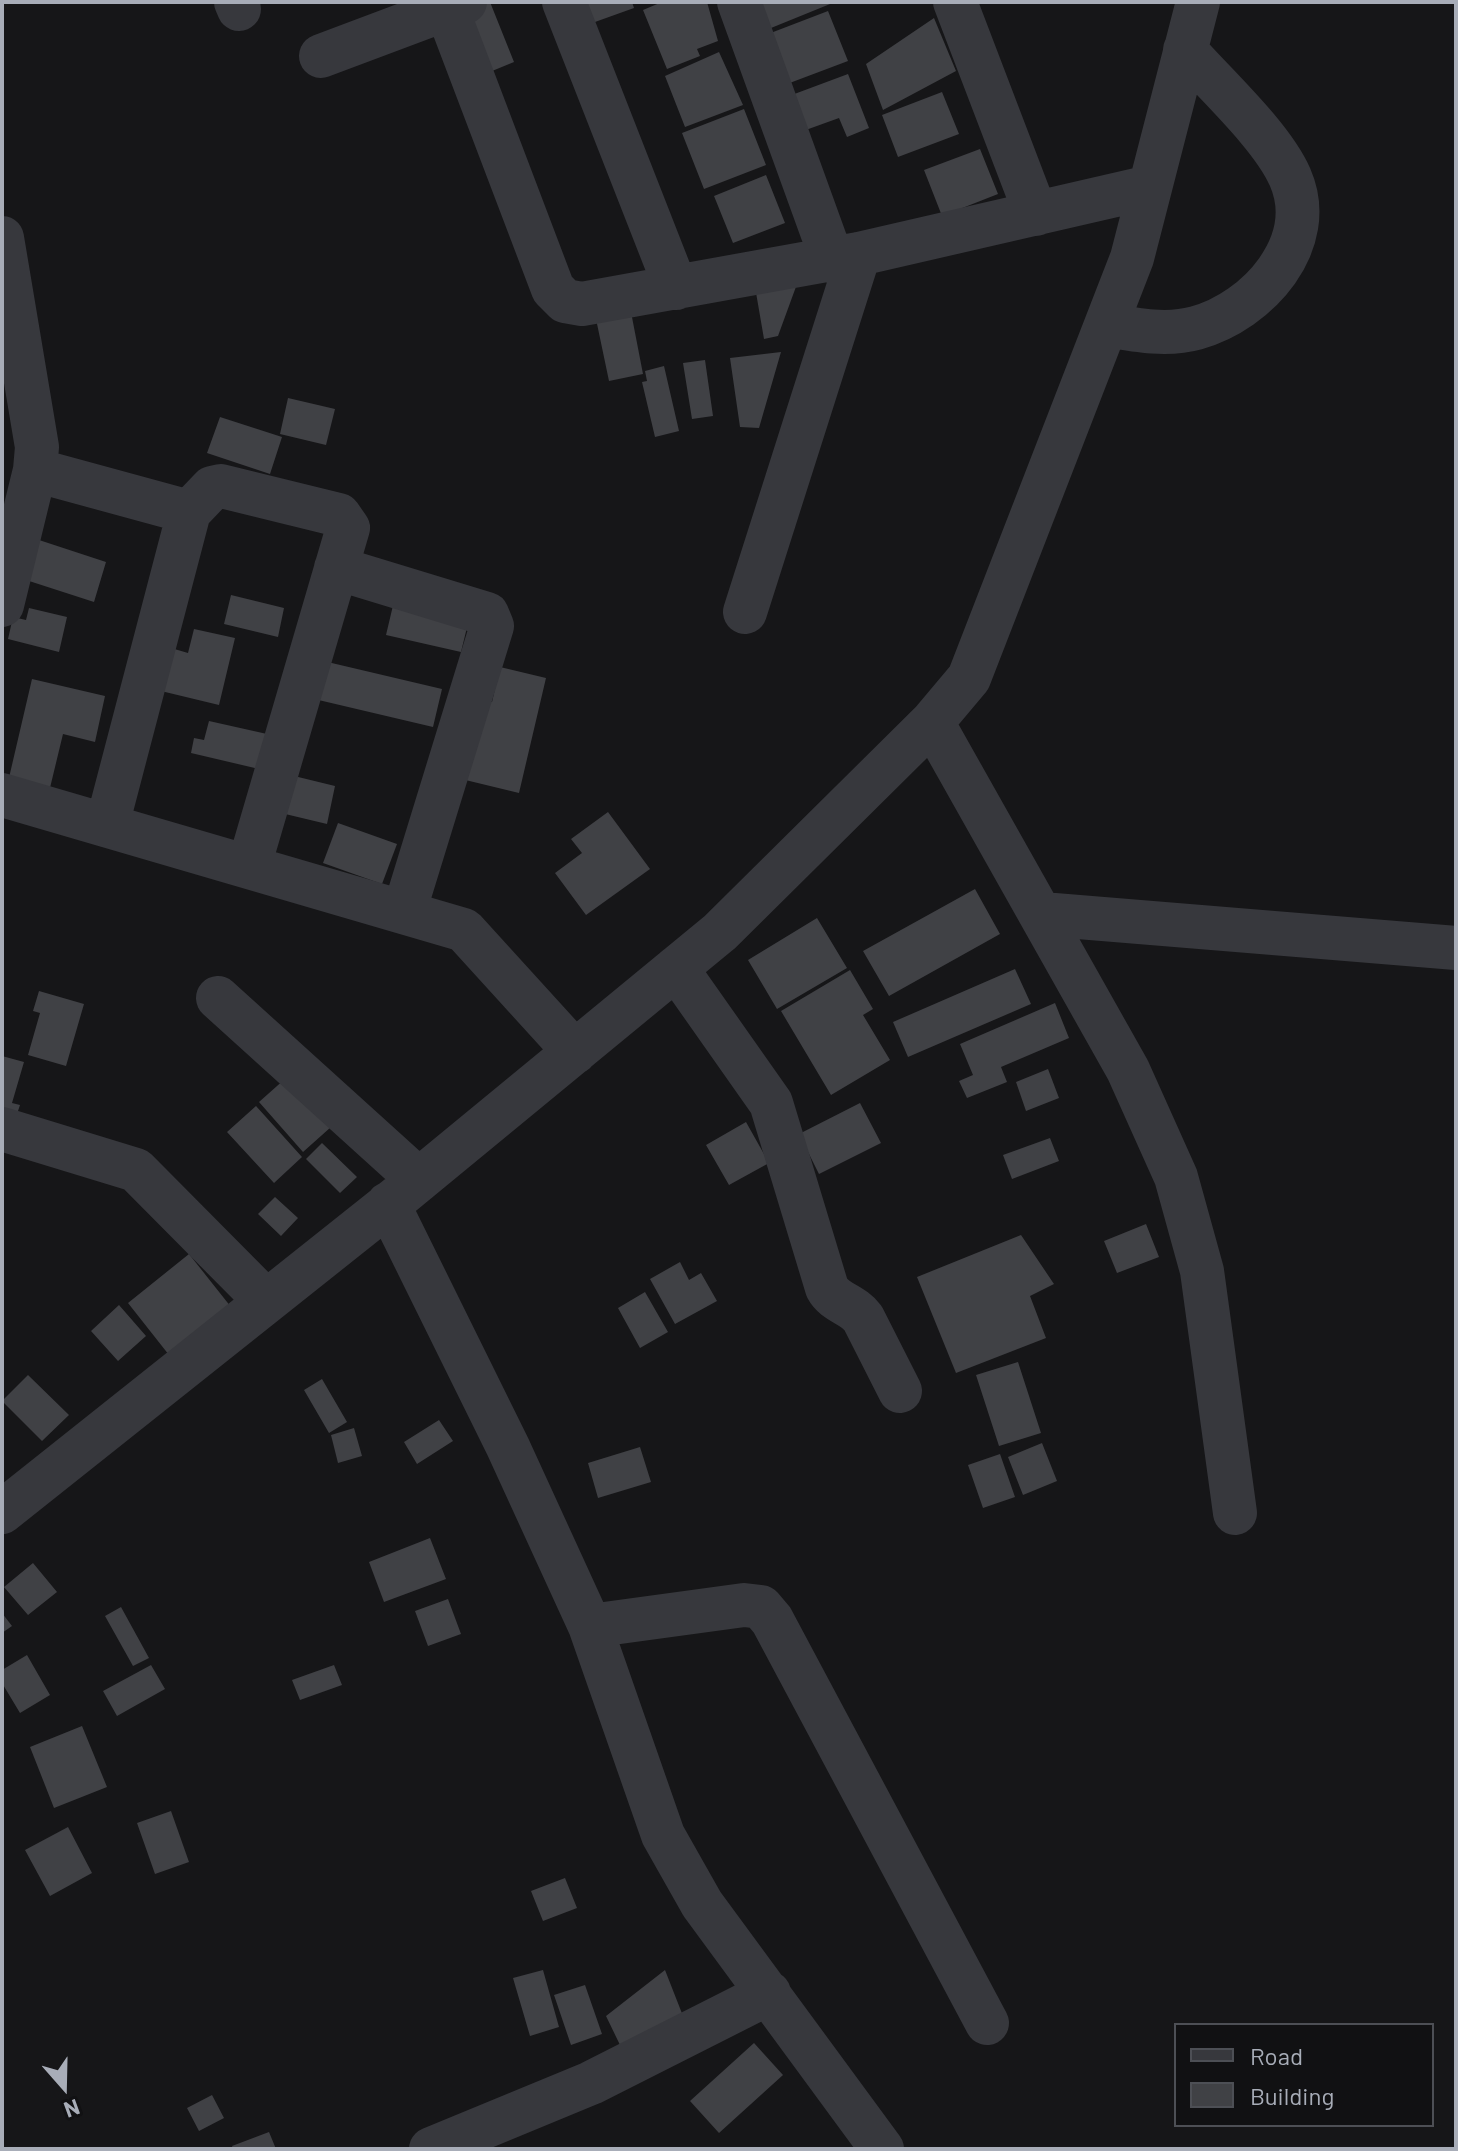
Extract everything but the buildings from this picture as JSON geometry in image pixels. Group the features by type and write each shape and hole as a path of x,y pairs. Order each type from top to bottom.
{"street":[{"path":"564,2 676,288"},
{"path":"739,2 845,256 745,612"},
{"path":"955,2 1036,214"},
{"path":"2,1512 404,1192 720,932 932,722 969,678 1132,258 1198,2"},
{"path":"321,56 452,4 553,289 565,301 582,304 845,256 1150,187"},
{"path":"1106,325 1167,331 1195,328 1220,319 1247,303 1269,283 1285,261 1294,239 1298,217 1290,177 1262,137 1185,50"},
{"path":"2,238 35,420 35,470 2,605"},
{"path":"35,470 189,512"},
{"path":"107,825 189,512 212,488 221,486 339,515 348,528 249,866"},
{"path":"336,568 487,614 491,619 492,626 404,912"},
{"path":"932,722 1128,1070 1176,1177 1202,1271 1235,1513"},
{"path":"2,795 464,930 575,1052"},
{"path":"1042,914 1456,948"},
{"path":"676,968 771,1103 827,1288 836,1299 858,1310 900,1391"},
{"path":"218,998 404,1192 508,1447 590,1626 663,1835 702,1904 882,2149"},
{"path":"2,1129 136,1170 266,1301"},
{"path":"590,1626 744,1605 761,1607 772,1620 987,2023"},
{"path":"431,2149 591,2083 769,1993"}]}
